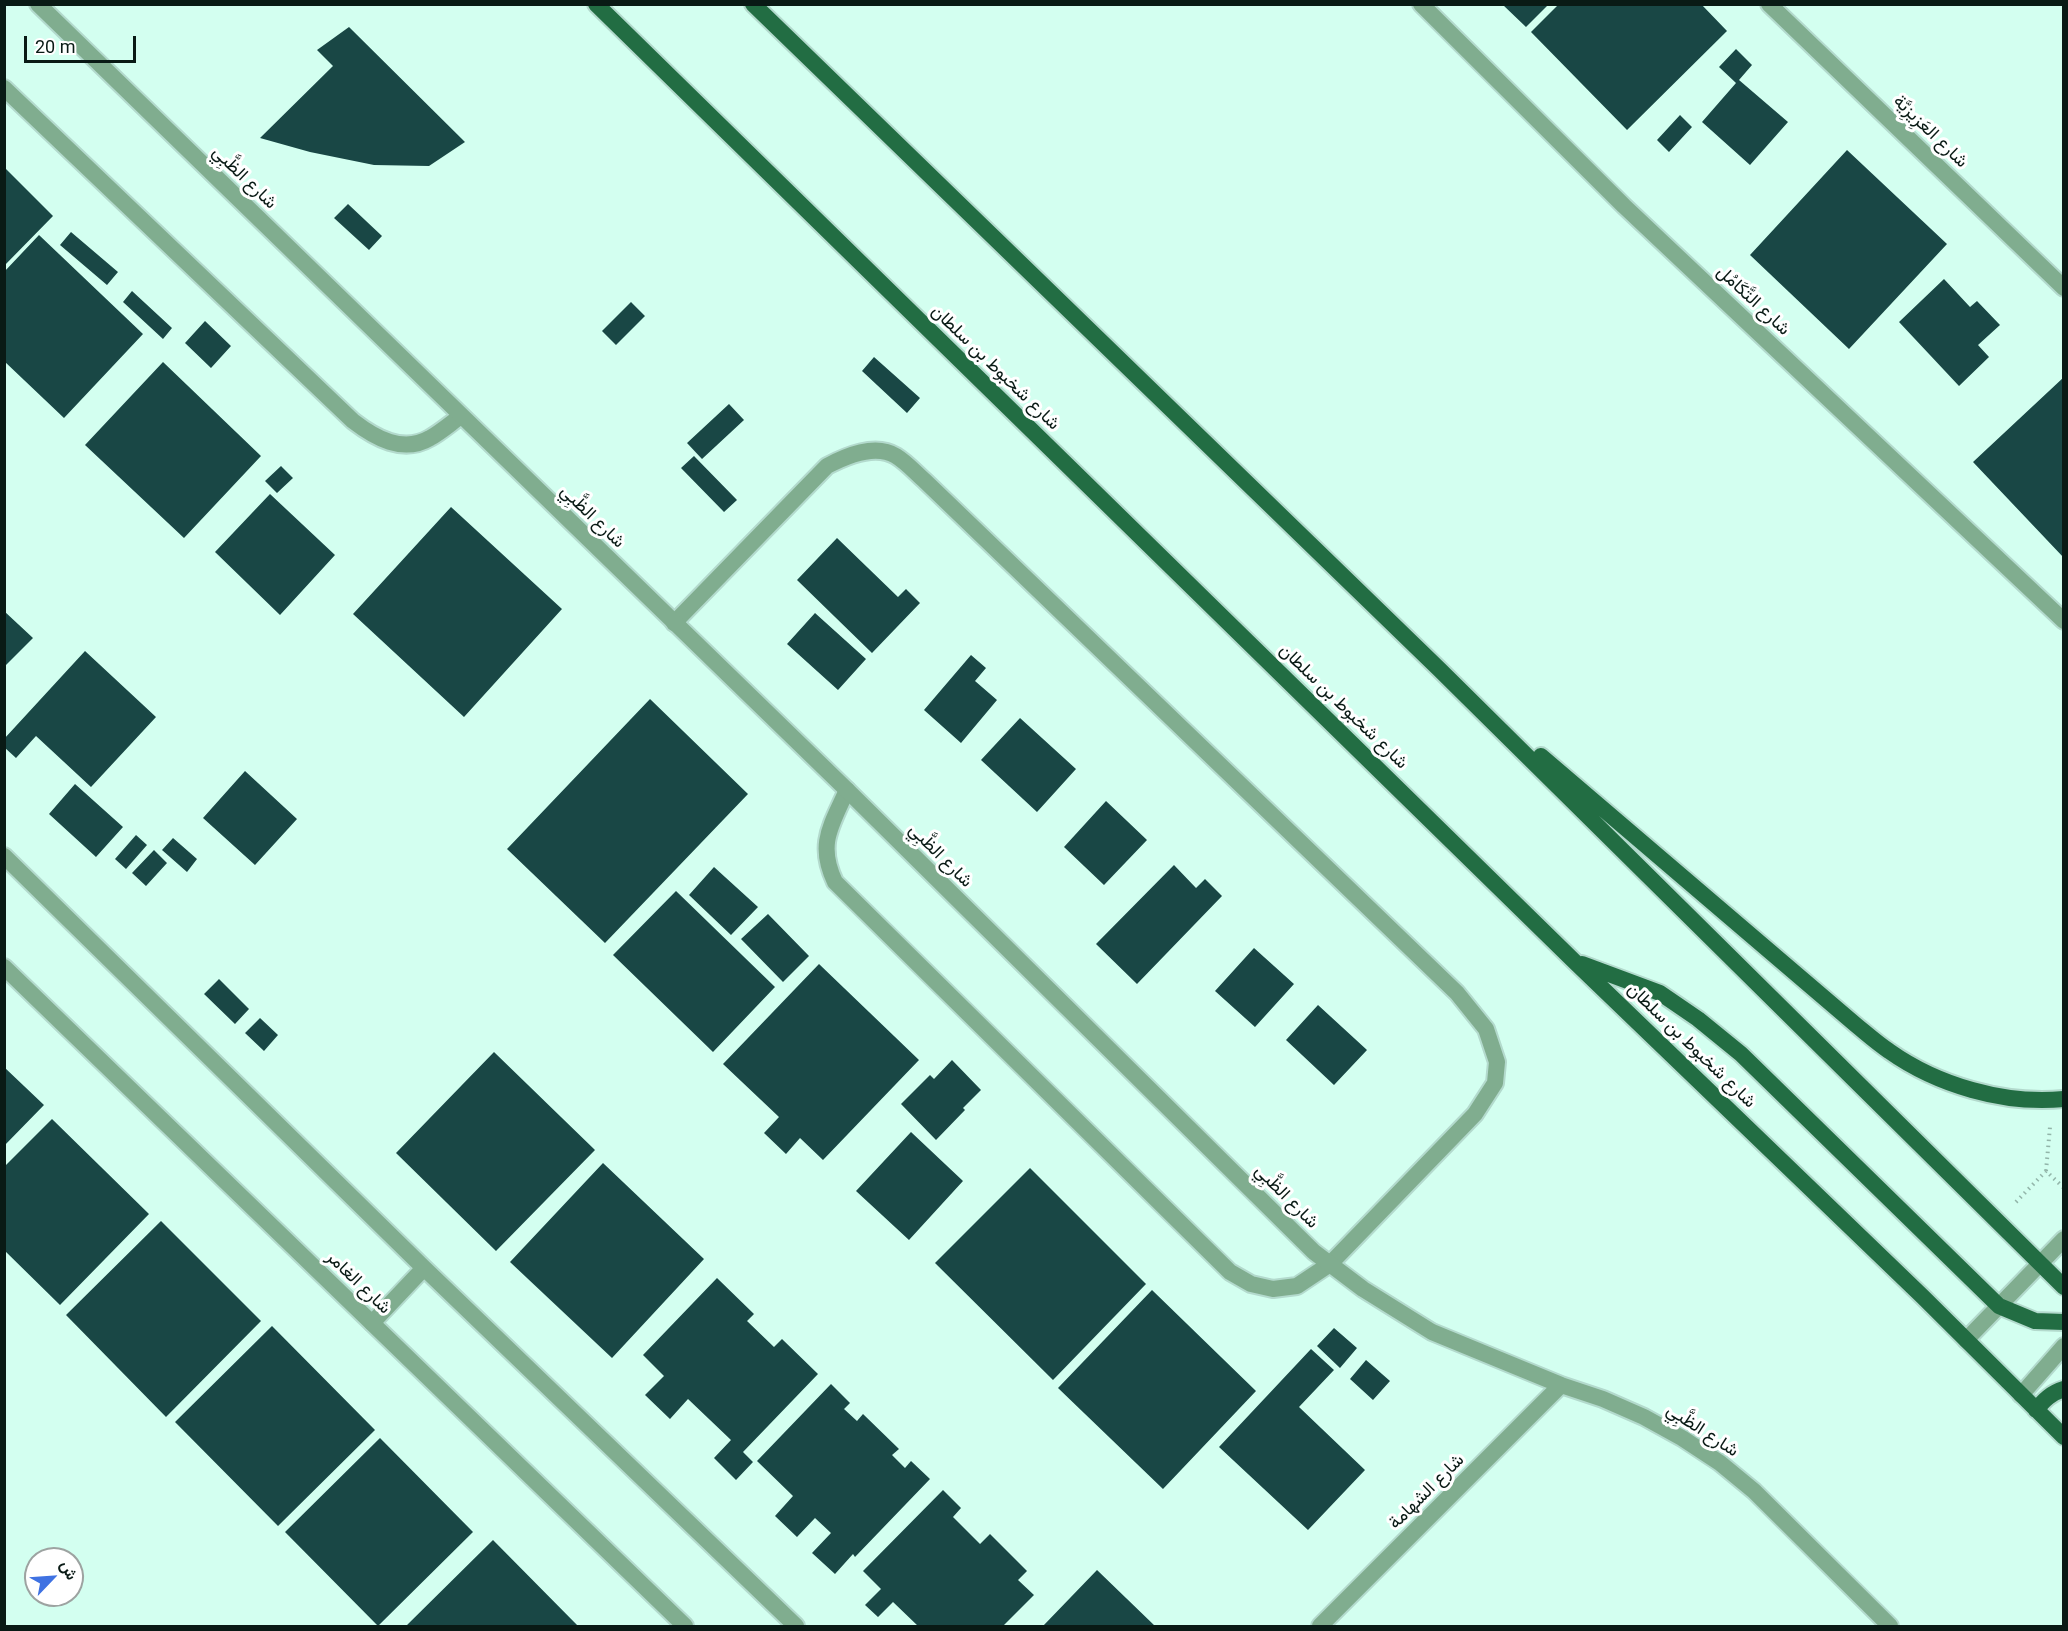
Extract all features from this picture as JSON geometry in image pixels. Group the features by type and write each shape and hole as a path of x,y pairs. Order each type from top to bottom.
{"main road":[{"name":"شارع شخبوط بن سلطان","path":"596,4 2064,1437"},
{"path":"753,4 1439,669 2064,1287"},
{"path":"1439,669 1890,1052 1927,1073 1967,1089 2009,1097 2058,1100"},
{"path":"1575,962 1660,993 1698,1019 1733,1047 1999,1306 2035,1321 2064,1322"},
{"path":"2036,1410 2044,1400 2064,1389"}],"street":[{"name":"شارع الظَّبِي","path":"38,4 846,790 1314,1252 1397,1311 1432,1332 1561,1385 1603,1399 1683,1438 1720,1463 1754,1491 1890,1626"},
{"name":"شارع التَّكَامُل","path":"1421,4 1624,206 2064,621"},
{"name":"شارع العَزِيزِيَّة","path":"1769,4 2064,288"},
{"path":"4,88 345,413 369,433 388,442 409,445 429,439 460,416"},
{"path":"674,623 827,466 840,459 872,450 895,454 1457,993 1486,1029 1497,1062 1495,1083 1475,1113 1330,1264 1297,1286 1273,1289 1251,1284 1230,1272 835,882 828,867 825,850 828,833 846,790"},
{"path":"4,856 424,1268 796,1626"},
{"name":"شارع الغامر","path":"4,967 685,1626"},
{"path":"1966,1340 2064,1239"},
{"path":"372,1323 424,1268"},
{"path":"2021,1395 2064,1346"},
{"name":"شارع الشهامة","path":"1320,1626 1561,1385"}],"path":[{"path":"2046,1171 2058,1100"}],"building":[{"path":"1559,4 1701,4 1727,31 1627,130 1531,32"},
{"path":"1503,5 1548,5 1526,27"},
{"path":"349,27 465,142 429,166 374,165 310,152 260,138 333,66 317,50"},
{"path":"1736,49 1752,65 1739,80 1788,122 1750,165 1702,122 1736,83 1719,67"},
{"path":"1680,115 1692,127 1669,152 1657,140"},
{"path":"1847,150 1947,244 1849,349 1750,255"},
{"path":"4,167 53,216 4,266"},
{"path":"348,204 382,236 369,250 334,218"},
{"path":"71,232 118,272 107,285 60,245"},
{"path":"39,235 143,334 64,418 4,361 4,272"},
{"path":"1944,279 1970,307 1977,301 2000,325 1978,345 1989,357 1959,386 1899,322"},
{"path":"132,291 172,328 163,339 123,302"},
{"path":"631,302 645,316 616,345 602,331"},
{"path":"205,321 231,346 211,368 185,343"},
{"path":"874,357 920,398 907,413 862,371"},
{"path":"163,362 261,456 184,538 85,445"},
{"path":"2064,377 2064,558 1973,462"},
{"path":"729,404 744,420 702,459 687,443"},
{"path":"694,456 737,500 724,512 681,468"},
{"path":"281,466 293,478 277,493 265,481"},
{"path":"270,494 335,555 280,615 215,552"},
{"path":"451,507 562,609 464,717 353,614"},
{"path":"837,538 898,597 906,589 920,603 872,653 797,580"},
{"path":"4,611 33,638 4,667"},
{"path":"815,613 866,659 838,690 787,644"},
{"path":"85,651 156,717 91,787 36,736 16,758 4,747 4,739"},
{"path":"971,655 986,668 975,681 997,700 961,743 924,710"},
{"path":"650,699 748,794 605,943 507,849"},
{"path":"1020,718 1076,769 1037,812 981,760"},
{"path":"245,771 297,819 255,865 203,818"},
{"path":"75,784 123,827 96,857 49,814"},
{"path":"1106,801 1147,840 1104,885 1064,847"},
{"path":"136,835 147,845 126,869 115,859"},
{"path":"173,838 197,859 187,872 162,850"},
{"path":"154,850 167,863 146,886 132,873"},
{"path":"1174,865 1196,888 1205,879 1222,896 1137,984 1096,944"},
{"path":"714,867 758,907 731,935 689,895"},
{"path":"676,891 775,987 713,1052 613,955"},
{"path":"768,914 809,956 783,982 741,939"},
{"path":"1254,948 1294,984 1255,1027 1215,991"},
{"path":"819,964 919,1060 823,1160 800,1138 786,1154 764,1133 779,1117 723,1064"},
{"path":"219,979 249,1009 235,1024 204,994"},
{"path":"1318,1005 1367,1050 1334,1085 1286,1040"},
{"path":"260,1018 278,1035 264,1051 245,1033"},
{"path":"494,1052 595,1150 496,1251 396,1153"},
{"path":"952,1060 981,1090 936,1140 901,1104 930,1075 934,1079"},
{"path":"4,1067 44,1105 4,1146"},
{"path":"52,1119 149,1214 60,1305 4,1250 4,1167"},
{"path":"911,1132 963,1181 909,1240 856,1191"},
{"path":"603,1163 704,1259 612,1358 510,1262"},
{"path":"1030,1168 1146,1284 1053,1380 935,1263"},
{"path":"161,1221 261,1321 166,1417 66,1315"},
{"path":"717,1278 754,1314 747,1321 774,1347 782,1339 818,1374 743,1452 753,1462 736,1480 714,1458 731,1440 688,1399 670,1419 645,1395 664,1376 643,1355"},
{"path":"1152,1290 1256,1391 1163,1489 1058,1388"},
{"path":"272,1326 375,1430 278,1526 175,1422"},
{"path":"1334,1328 1357,1348 1340,1368 1317,1346"},
{"path":"1311,1349 1334,1370 1299,1407 1365,1470 1308,1530 1219,1447"},
{"path":"1366,1360 1390,1381 1373,1400 1350,1379"},
{"path":"831,1384 850,1403 844,1409 857,1421 863,1414 899,1449 892,1455 905,1468 911,1461 930,1479 855,1557 853,1554 835,1574 812,1553 831,1533 815,1518 797,1537 775,1516 793,1496 757,1461"},
{"path":"380,1438 473,1532 378,1626 285,1532"},
{"path":"943,1490 961,1508 953,1517 980,1544 990,1534 1027,1571 1018,1580 1034,1595 1003,1626 918,1626 893,1602 878,1617 865,1605 881,1589 863,1571"},
{"path":"493,1540 578,1626 406,1626"},
{"path":"1097,1570 1155,1626 1043,1626"}]}
